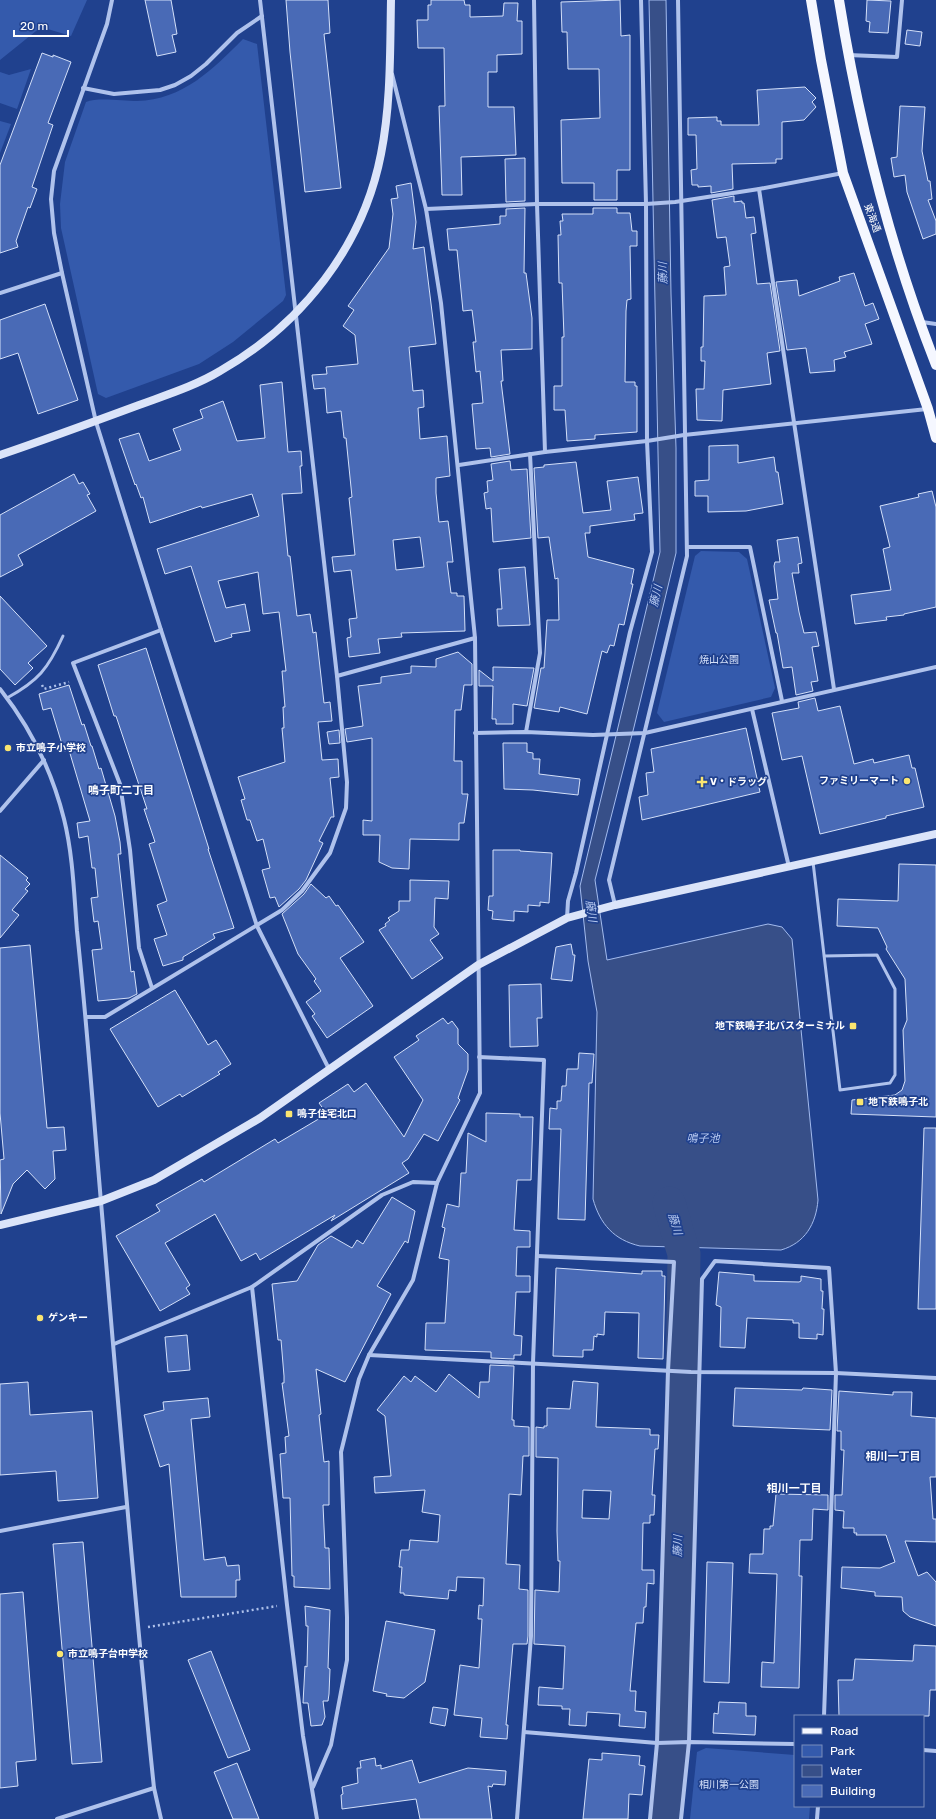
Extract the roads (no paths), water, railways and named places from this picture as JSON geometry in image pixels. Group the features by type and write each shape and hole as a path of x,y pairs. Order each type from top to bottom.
{"main road":[{"name":"東海通","path":"811,0 843,173 928,409 936,438"},
{"name":"東海通","path":"839,0 848,55 875,179 919,322 936,365"}],"street":[{"path":"112,0 107,24 54,171 52,206 54,233 62,273 96,422 160,630 257,926 329,1069"},
{"path":"86,1017 104,1017 282,910 302,891 330,853 346,808 347,782 337,676 260,0"},
{"path":"0,455 96,422 177,391 220,372 258,346 295,315 331,273 348,246 362,216 381,155 386,122 390,64 391,0"},
{"path":"534,0 537,204 545,452"},
{"path":"567,918 568,901 576,873 606,734 630,632 652,552 647,441 648,204 641,0"},
{"path":"615,905 609,880 687,556 678,0"},
{"path":"848,55 897,57 902,0"},
{"path":"83,88 114,94 160,90 175,85 191,76 206,64 237,33 262,16"},
{"path":"313,1787 331,1746 347,1660 347,1617 341,1452 359,1379 368,1355 413,1280 437,1183 480,1093 475,638 442,303 426,209 390,64"},
{"path":"426,209 537,204 648,204 675,202 759,189 843,173"},
{"path":"759,189 793,424 834,689"},
{"path":"0,293 62,273"},
{"path":"919,322 936,324"},
{"path":"459,466 530,454 647,441 684,435 928,409"},
{"path":"526,732 540,653 530,454"},
{"path":"687,547 750,547 782,701"},
{"path":"152,988 139,948 130,850 120,784 73,663 160,630"},
{"path":"337,676 475,638"},
{"path":"475,733 526,732 593,735 645,733 936,667"},
{"path":"0,689 34,738 44,760 65,820 86,1017 114,1344 126,1507 154,1788 161,1819"},
{"path":"752,709 789,867"},
{"path":"0,811 44,760"},
{"path":"0,1226 101,1201 154,1180 260,1118 478,965 567,918 615,905 936,834"},
{"path":"479,1057 544,1060 533,1362 530,1636 517,1819"},
{"path":"114,1344 252,1287 382,1195 413,1182 437,1183"},
{"path":"537,1256 674,1262 668,1371 657,1743 650,1819"},
{"path":"681,1819 690,1742 702,1279 715,1261 829,1268 836,1373 824,1715"},
{"path":"252,1287 303,1736 313,1787 317,1819"},
{"path":"368,1355 533,1362 700,1373 836,1373 936,1378"},
{"path":"0,1531 126,1507"},
{"path":"524,1732 657,1743 690,1742 794,1744"},
{"path":"924,1750 936,1751"},
{"path":"57,1819 154,1788"},
{"path":"817,1819 818,1807"}],"lane":[{"path":"7,698 38,678 54,655 63,636"},
{"path":"813,862 824,956 840,1090 890,1083 895,1075 895,989 877,955 824,956"}],"water":[{"name":"鳴子池","path":"649,0 666,0 671,294 676,448 676,553 595,880 607,960 768,924 782,927 792,939 818,1200 815,1217 808,1231 797,1243 781,1250 640,1246 623,1240 609,1230 600,1216 593,1199 597,1012 588,961 580,886 660,552"}],"waterway":[{"name":"藤川","path":"666,1819 672,1752 682,1387 684,1254 669,1203"}],"place":[{"name":"市立鳴子小学校","path":"8,748"},
{"name":"ファミリーマート","path":"907,781"},
{"name":"V・ドラッグ","path":"702,782"},
{"name":"地下鉄鳴子北バスターミナル","path":"853,1026"},
{"name":"地下鉄鳴子北","path":"860,1102"},
{"name":"鳴子住宅北口","path":"289,1114"},
{"name":"ゲンキー","path":"40,1318"},
{"name":"市立鳴子台中学校","path":"60,1654"}],"district":[{"name":"鳴子町二丁目","path":"121,790"},
{"name":"相川一丁目","path":"893,1456"},
{"name":"相川一丁目","path":"794,1488"}],"park label":[{"name":"焼山公園","path":"719,660"},
{"name":"相川第一公園","path":"729,1785"}]}
